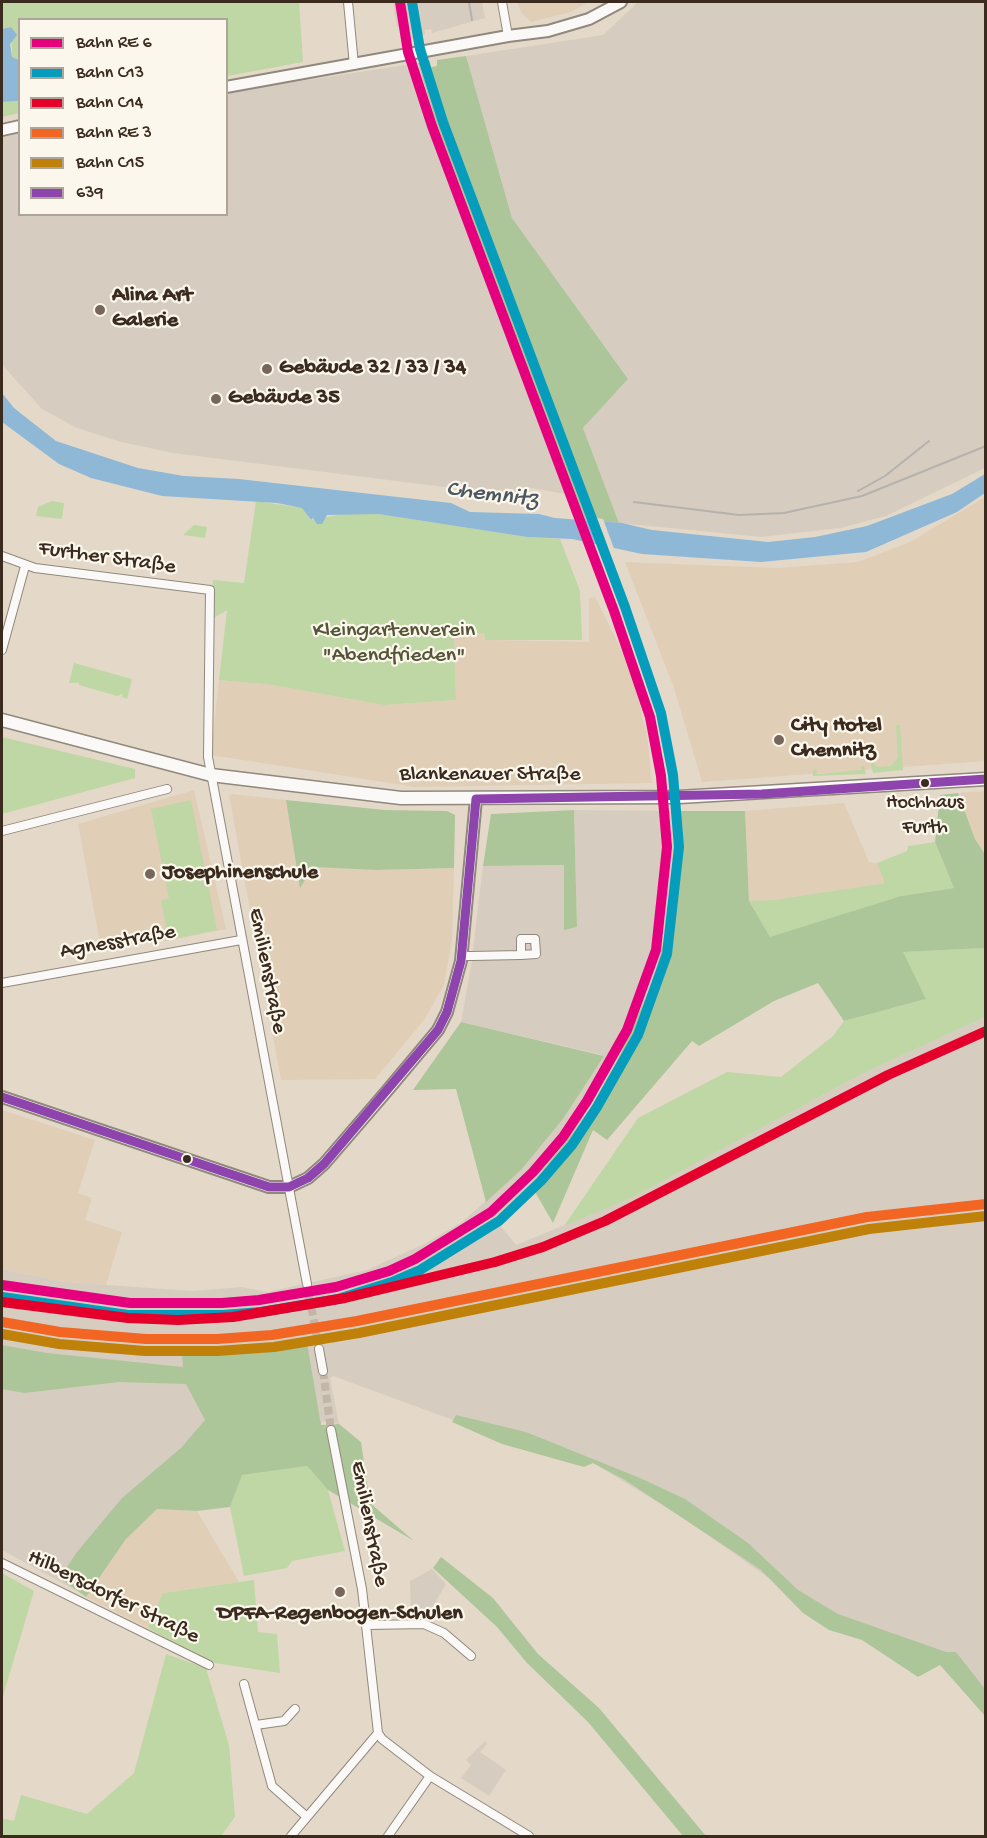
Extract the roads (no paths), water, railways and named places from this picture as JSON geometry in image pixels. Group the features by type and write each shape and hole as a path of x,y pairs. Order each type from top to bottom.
{"main road":[{"path":"228,87 570,26 589,20 621,2"},
{"path":"2,130 18,126"},
{"name":"Blankenauer Straße","path":"2,720 211,775 401,798 476,799 762,794 986,779"},
{"path":"2,1097 269,1188 289,1187 308,1178 324,1164 438,1030 454,992 461,956 464,900 476,799"}],"street":[{"path":"348,2 354,65"},
{"path":"502,2 508,36"},
{"name":"Further Straße","path":"2,556 25,566 210,590"},
{"path":"2,650 25,566"},
{"name":"Emilienstraße","path":"210,590 208,743 211,775 307,1284"},
{"path":"2,831 167,789"},
{"name":"Agnesstraße","path":"2,983 241,940"},
{"path":"461,956 521,955"},
{"path":"319,1349 323,1371"},
{"name":"Emilienstraße","path":"331,1430 348,1507 368,1625 378,1733"},
{"name":"Hilbersdorfer Straße","path":"2,1563 209,1665"},
{"path":"368,1625 424,1624 444,1633 471,1656"},
{"path":"244,1683 272,1786 307,1817"},
{"path":"256,1725 269,1721 284,1721 296,1709"},
{"path":"291,1836 378,1733 382,1739 430,1776 523,1835"},
{"path":"388,1836 430,1776"}],"water":[{"path":"11,27 17,35 10,44 12,57 18,60 18,101 2,102 2,29"},
{"path":"2,393 14,408 56,441 138,468 184,476 239,479 451,503 470,512 539,514 555,518 622,523 652,530 768,542 815,537 867,526 952,494 985,474 985,493 957,512 866,552 761,562 642,554 572,539 527,537 378,514 327,515 322,524 317,524 302,508 277,503 162,496 91,478 59,464 2,422"}],"tunnel":[{"path":"307,1284 319,1349"},
{"path":"323,1371 331,1430"}],"railway":[{"path":"469,2 472,20"},
{"path":"858,491 885,476 929,441"},
{"path":"634,502 739,515 784,513 862,496 986,446"}],"rail line":[{"name":"C13","path":"2,1297 128,1315 223,1315 261,1312 338,1299 392,1282 420,1270 499,1221 541,1181 572,1145 597,1107 638,1035 667,954 679,847 673,775 661,713 625,607 443,122 420,49 412,2"},
{"name":"C14","path":"2,1302 128,1318 178,1320 233,1317 345,1298 495,1262 543,1247 605,1221 888,1075 986,1031"},
{"name":"C15","path":"2,1334 59,1344 145,1351 217,1351 274,1347 359,1333 869,1229 986,1216"}],"place":[{"name":"Alina Art Galerie","path":"100,310"},
{"name":"Gebäude 32 / 33 / 34","path":"267,369"},
{"name":"Gebäude 35","path":"216,399"},
{"name":"City Hotel Chemnitz","path":"779,740"},
{"name":"Hochhaus Furth","path":"925,783"},
{"name":"Josephinenschule","path":"150,874"},
{"name":"DPFA-Regenbogen-Schulen","path":"340,1592"}],"water label":[{"name":"Chemnitz","path":"492,496"}],"park label":[{"name":"Kleingartenverein \"Abendfrieden\"","path":"394,644"}]}
